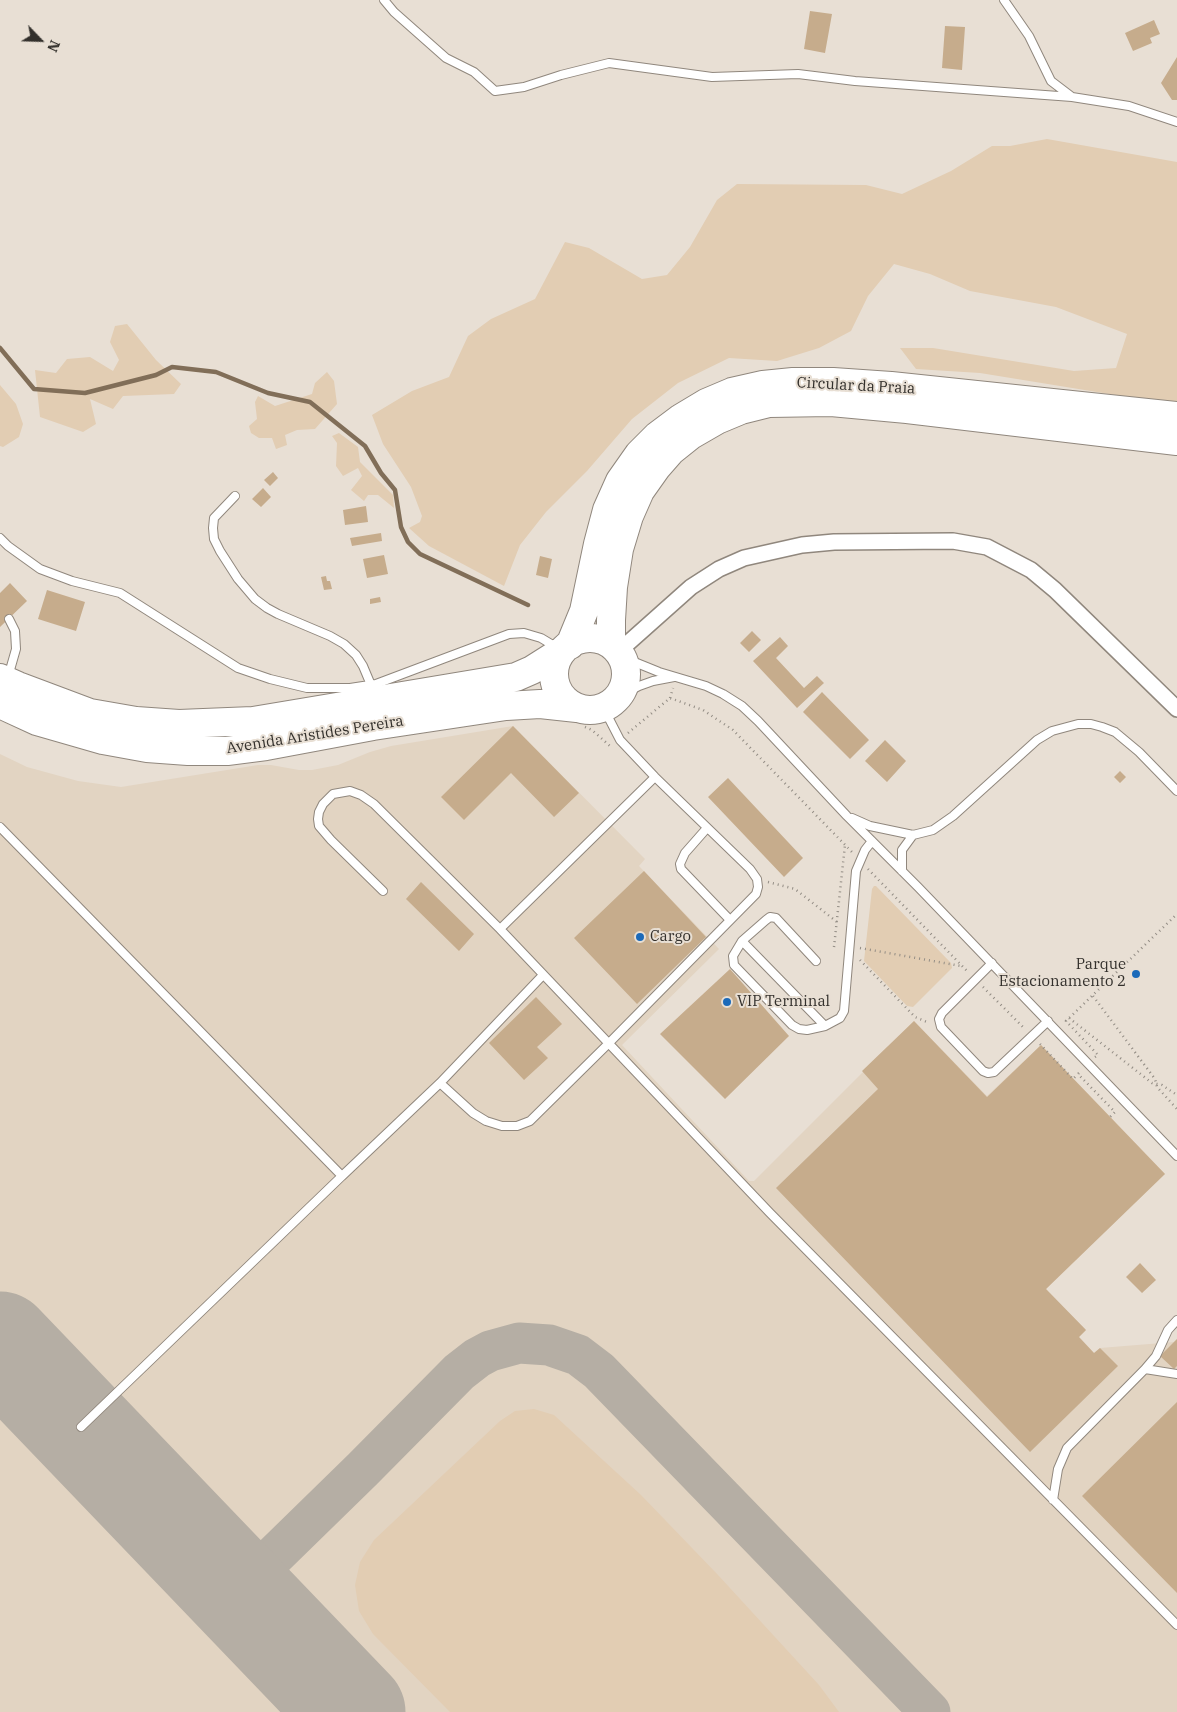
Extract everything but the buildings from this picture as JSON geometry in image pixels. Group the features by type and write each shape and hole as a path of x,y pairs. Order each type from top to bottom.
{"highway":[{"name":"Circular da Praia","path":"566,648 584,610 598,544 608,510 620,481 639,454 657,436 681,418 706,403 732,392 763,385 833,382 891,386 1177,416"},
{"name":"Circular da Praia","path":"618,652 611,637 613,587 617,558 628,516 640,491 671,451 691,435 717,420 741,410 769,403 831,402 907,409 1177,442"},
{"path":"597,638 618,652 626,667 623,689 599,704 568,702 560,694 556,686 555,668 558,659 566,648 578,640 597,638"},
{"name":"Avenida Aristides Pereira","path":"2,688 90,713 136,721 179,724 253,721 516,677 532,670 566,648"},
{"name":"Avenida Aristides Pereira","path":"2,688 37,721 103,740 147,748 188,751 227,751 266,746 373,726 506,706 599,704"}],"street":[{"path":"618,652 692,587 719,569 744,558 802,545 834,542 953,541 987,547 1008,556 1031,570 1177,710"}],"lane":[{"path":"384,0 394,12 446,58 474,72 495,91 524,87 609,63 712,77 798,74 856,81 1072,98 1129,106 1177,122"},
{"path":"1004,0 1029,36 1051,81 1072,98"},
{"path":"235,496 214,518 213,528 214,539 238,579 255,599 278,614 344,644 356,655 371,685"},
{"path":"0,538 40,569 72,581 120,593 238,668 270,679 307,688 350,688 371,685 509,634 524,633 566,648"},
{"path":"2,688 16,649 15,631 8,618"},
{"path":"618,652 658,672 723,694 742,706 1177,1156"},
{"path":"440,1083 473,1113 486,1121 502,1126 517,1126 530,1120 610,1043 756,894 758,887 757,879 750,870 620,740 599,704 653,681 676,677"},
{"path":"847,816 870,826 913,835 933,830 943,824 1037,740 1052,731 1078,724 1091,724 1115,732 1139,752 1177,791"},
{"path":"500,929 655,777"},
{"path":"383,891 331,840 320,826 318,820 319,812 323,804 333,794 350,791 361,795 374,804 500,929 770,1213 1177,1624"},
{"path":"0,826 342,1176"},
{"path":"707,828 685,853 680,864 681,869 730,920"},
{"path":"902,872 902,850 913,835"},
{"path":"816,962 776,918 770,917 742,941 733,956 734,966 792,1025 799,1029 807,1030 826,1026 840,1018 844,1011 856,871 864,850 872,841"},
{"path":"742,941 826,1026"},
{"path":"992,963 942,1013 939,1019 941,1027 983,1071 988,1073 994,1072 1048,1021"},
{"path":"81,1427 440,1083 543,975"},
{"path":"1053,1500 1058,1469 1067,1448 1145,1369 1156,1356 1168,1330 1177,1320"},
{"path":"1145,1369 1177,1374"},
{"path":"1170,1617 1177,1612"}],"path":[{"path":"834,946 845,846"},
{"path":"866,876 867,868"},
{"path":"757,879 795,890 837,922"},
{"path":"1072,1015 1177,914"},
{"path":"858,953 859,947 962,966"},
{"path":"858,958 915,1017"},
{"path":"1093,996 1155,1079 1158,1087 1177,1109"},
{"path":"1069,1018 1152,1083 1162,1085 1177,1095"}],"shaded area":[{"path":"1047,139 1177,162 1177,405 980,373 916,369 900,348 933,348 1074,371 1116,368 1127,334 1056,307 970,291 930,274 894,264 868,296 851,331 819,348 777,361 729,358 678,383 632,419 587,471 546,512 520,545 504,586 429,546 409,528 420,522 422,516 411,487 383,444 372,415 412,391 449,377 468,336 491,319 535,299 565,242 589,248 642,279 667,275 690,247 717,200 737,184 866,185 902,194 951,171 992,146 1010,146"},
{"path":"127,324 156,360 181,384 174,394 123,396 113,409 90,399 96,424 83,432 40,417 35,370 56,373 67,359 90,357 113,371 119,360 110,342 115,326"},
{"path":"327,372 334,381 337,404 315,429 297,430 285,435 287,445 276,449 272,438 259,438 251,433 249,426 257,419 255,402 258,396 275,406 312,394 315,383"},
{"path":"0,385 16,404 23,424 19,437 3,447 0,446"},
{"path":"339,433 358,447 360,462 393,495 394,508 378,495 368,495 364,501 351,490 362,476 358,468 343,476 336,466 337,443 332,436"},
{"path":"513,726 645,859 639,866 719,949 622,1045 749,1181 754,1181 914,1021 987,1096 1041,1045 1165,1174 1046,1289 1086,1330 1079,1337 1094,1353 1100,1348 1174,1342 1177,1339 1177,1712 0,1712 0,754 27,767 78,781 121,787 258,765 312,770 338,765 391,746"},
{"path":"874,886 951,963 952,968 913,1007 907,1006 864,961 872,889"},
{"path":"534,1409 554,1415 641,1495 819,1685 839,1712 450,1712 373,1634 359,1611 355,1585 360,1562 374,1540 500,1421 515,1411"}],"waterway":[{"path":"0,348 34,389 85,393 156,375 172,367 216,372 268,393 310,402 365,446 381,473 395,490 401,527 408,542 420,554 528,605"}],"taxiway":[{"path":"237,1592 459,1372 490,1351 519,1343 549,1345 578,1355 599,1371 930,1712"}],"runway":[{"path":"0,1344 353,1712"}],"place":[{"name":"Cargo","path":"640,937"},
{"name":"Parque Estacionamento 2","path":"1136,974"},
{"name":"VIP Terminal","path":"727,1002"}]}
